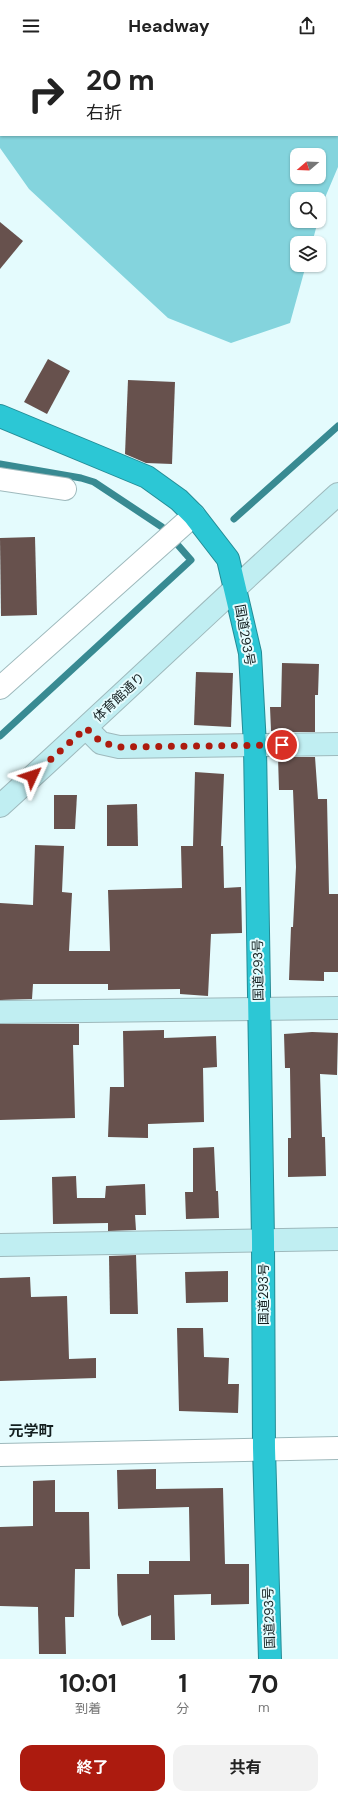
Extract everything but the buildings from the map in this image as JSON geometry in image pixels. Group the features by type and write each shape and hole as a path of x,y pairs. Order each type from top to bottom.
{"highway":[{"name":"国道293号","path":"0,416 147,477 179,500 194,515 228,558 250,653 255,746 258,1009 263,1240 264,1448 270,1659"}],"street":[{"path":"0,478 66,489"},
{"name":"体育館通り","path":"0,806 86,728 235,587 338,494"},
{"path":"0,688 194,515"},
{"path":"86,728 101,742 119,747 338,744"},
{"path":"0,1012 338,1008"},
{"path":"0,1245 338,1239"},
{"path":"0,1455 264,1448 338,1448"}],"shaded area":[{"path":"0,136 338,136 338,167 326,195 326,192 290,192 290,228 316,228 314,236 290,236 290,272 304,272 290,323 231,343 168,318 29,189 0,148"}],"waterway":[{"path":"234,519 338,426"},
{"path":"0,464 81,478 94,482 162,527 191,560 0,736"}],"district":[{"name":"元学町","path":"31,1431"}],"route":[{"path":"32,776 86,728 101,742 119,747 282,745"}]}
